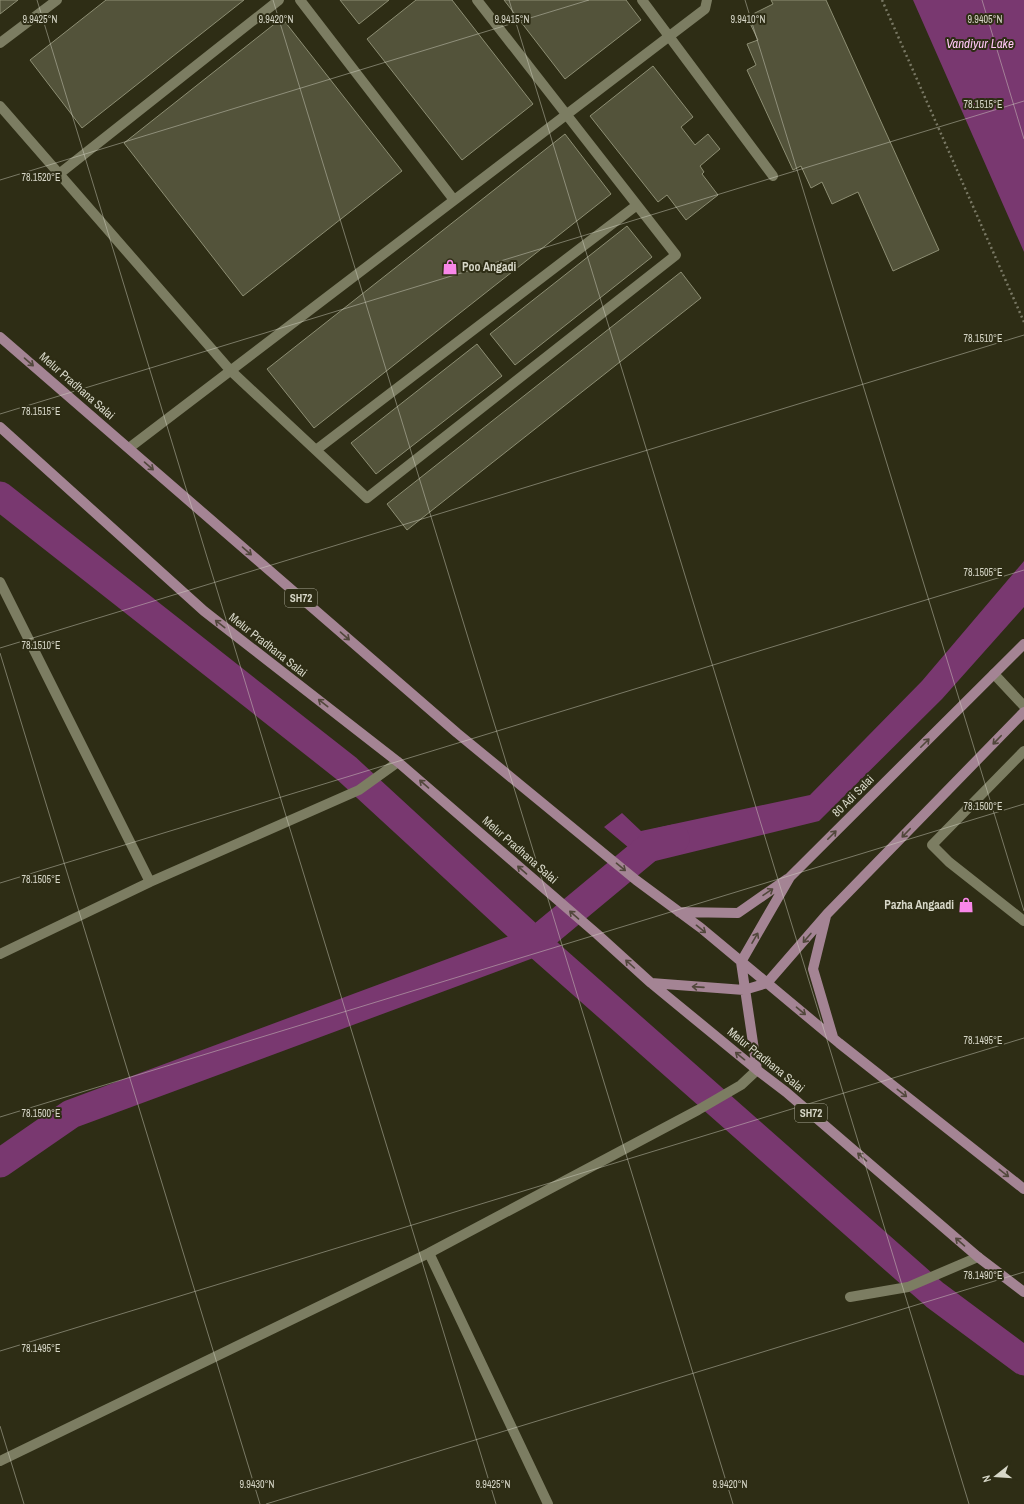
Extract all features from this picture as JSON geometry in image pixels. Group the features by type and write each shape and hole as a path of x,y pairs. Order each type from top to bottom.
{"main road":[{"name":"Melur Pradhana Salai","path":"0,337 457,733 636,880 679,912 1024,1189"},
{"name":"Melur Pradhana Salai","path":"0,427 204,611 398,762 597,934 651,983 786,1092 978,1257 1024,1292"},
{"name":"80 Adi Salai","path":"741,962 790,877 1024,644"},
{"path":"651,983 744,990 767,983 827,914 1024,712"},
{"path":"679,912 738,913 790,877"},
{"path":"827,914 813,970 833,1037"},
{"path":"741,962 757,1070"}],"street":[{"path":"0,43 57,0"},
{"path":"59,174 279,0"},
{"path":"300,0 454,200"},
{"path":"0,106 230,370 367,498 676,255 477,0"},
{"path":"642,0 773,176"},
{"path":"129,448 669,37 705,9 707,0"},
{"path":"316,450 637,205"},
{"path":"0,582 150,882"},
{"path":"994,674 1024,706"},
{"path":"1024,751 932,846 949,862 1024,921"},
{"path":"0,954 150,882 359,790 398,762"},
{"path":"0,1461 429,1253 698,1110 741,1085 757,1070"},
{"path":"429,1253 548,1504"},
{"path":"850,1297 908,1287 978,1257"}],"path":[{"path":"882,0 1024,322"}],"water":[{"name":"Vandiyur Lake","path":"913,0 1024,0 1024,252"},
{"path":"1024,561 1024,607 942,699 819,821 647,863 604,827 622,813 641,831 810,795 922,681"}],"building":[{"path":"0,0 18,0 0,14"},
{"path":"106,0 244,0 82,128 30,60"},
{"path":"340,0 389,0 359,24"},
{"path":"416,0 452,0 533,104 462,160 367,39"},
{"path":"504,0 626,0 641,20 565,79"},
{"path":"771,0 826,0 939,250 893,271 858,192 832,204 822,182 811,188 801,166 793,170 747,70 756,65 747,44 758,40 747,17 773,4"},
{"path":"282,18 402,171 243,296 124,143"},
{"path":"653,66 693,117 681,127 695,145 708,134 720,149 700,166 704,172 702,174 718,195 686,220 667,195 658,202 590,116"},
{"path":"565,134 611,194 314,428 267,369"},
{"path":"627,226 652,257 515,365 490,334"},
{"path":"681,272 701,298 407,530 387,504"},
{"path":"477,344 502,376 376,474 351,443"}],"waterway":[{"path":"0,496 347,769 535,942 935,1295 1024,1361"},
{"path":"0,1163 71,1114 535,942 653,844 675,839"}],"place":[{"name":"Poo Angadi","path":"450,267"},
{"name":"Pazha Angaadi","path":"966,905"}]}
